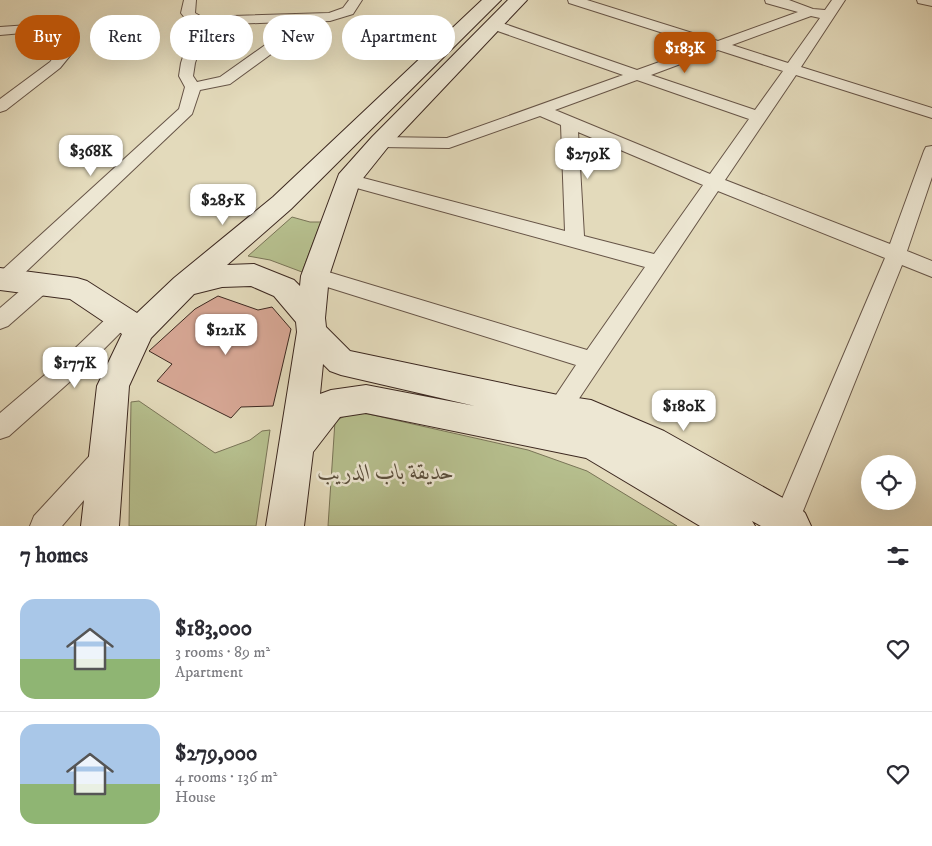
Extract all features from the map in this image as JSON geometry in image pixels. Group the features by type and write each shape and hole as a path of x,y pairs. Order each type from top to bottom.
{"main road":[{"path":"100,526 113,386 130,324 184,286 282,203 493,13 518,0"},
{"path":"285,526 297,445 315,276 348,180 493,13"},
{"path":"184,286 222,276 254,275 284,288 341,362 558,410 591,415 652,442 788,524"},
{"path":"3,279 77,289 130,324"},
{"path":"297,445 331,404 366,399 592,444 736,526"}],"street":[{"path":"190,0 188,13 190,15"},
{"path":"332,16 348,11 356,0"},
{"path":"574,0 932,113"},
{"path":"772,0 794,5 810,12 828,15"},
{"path":"558,410 839,0"},
{"path":"923,0 932,2"},
{"path":"380,142 449,143 538,109 721,46 810,12"},
{"path":"493,13 638,75 759,117"},
{"path":"0,31 23,28 60,31 65,34 52,46 66,52 55,65 0,107"},
{"path":"194,86 225,81 263,53"},
{"path":"189,60 186,76 194,86"},
{"path":"3,279 186,111 194,86"},
{"path":"538,109 715,183 932,268"},
{"path":"569,122 575,240"},
{"path":"788,524 896,254 932,151"},
{"path":"348,180 660,263"},
{"path":"315,276 592,361"},
{"path":"0,320 42,284"},
{"path":"0,428 75,363 130,324"},
{"path":"44,526 107,454"}],"green space":[{"path":"292,217 310,222 321,222 302,272 270,260 248,256"},
{"path":"139,401 215,453 250,440 262,431 270,430 256,526 129,526 131,402"},
{"name":"حديقة باب الدريب","path":"355,411 528,450 587,471 677,526 328,526 335,421"}],"building":[{"path":"218,296 258,310 272,307 291,329 273,406 241,407 231,418 157,381 172,364 149,351 195,309"}]}
